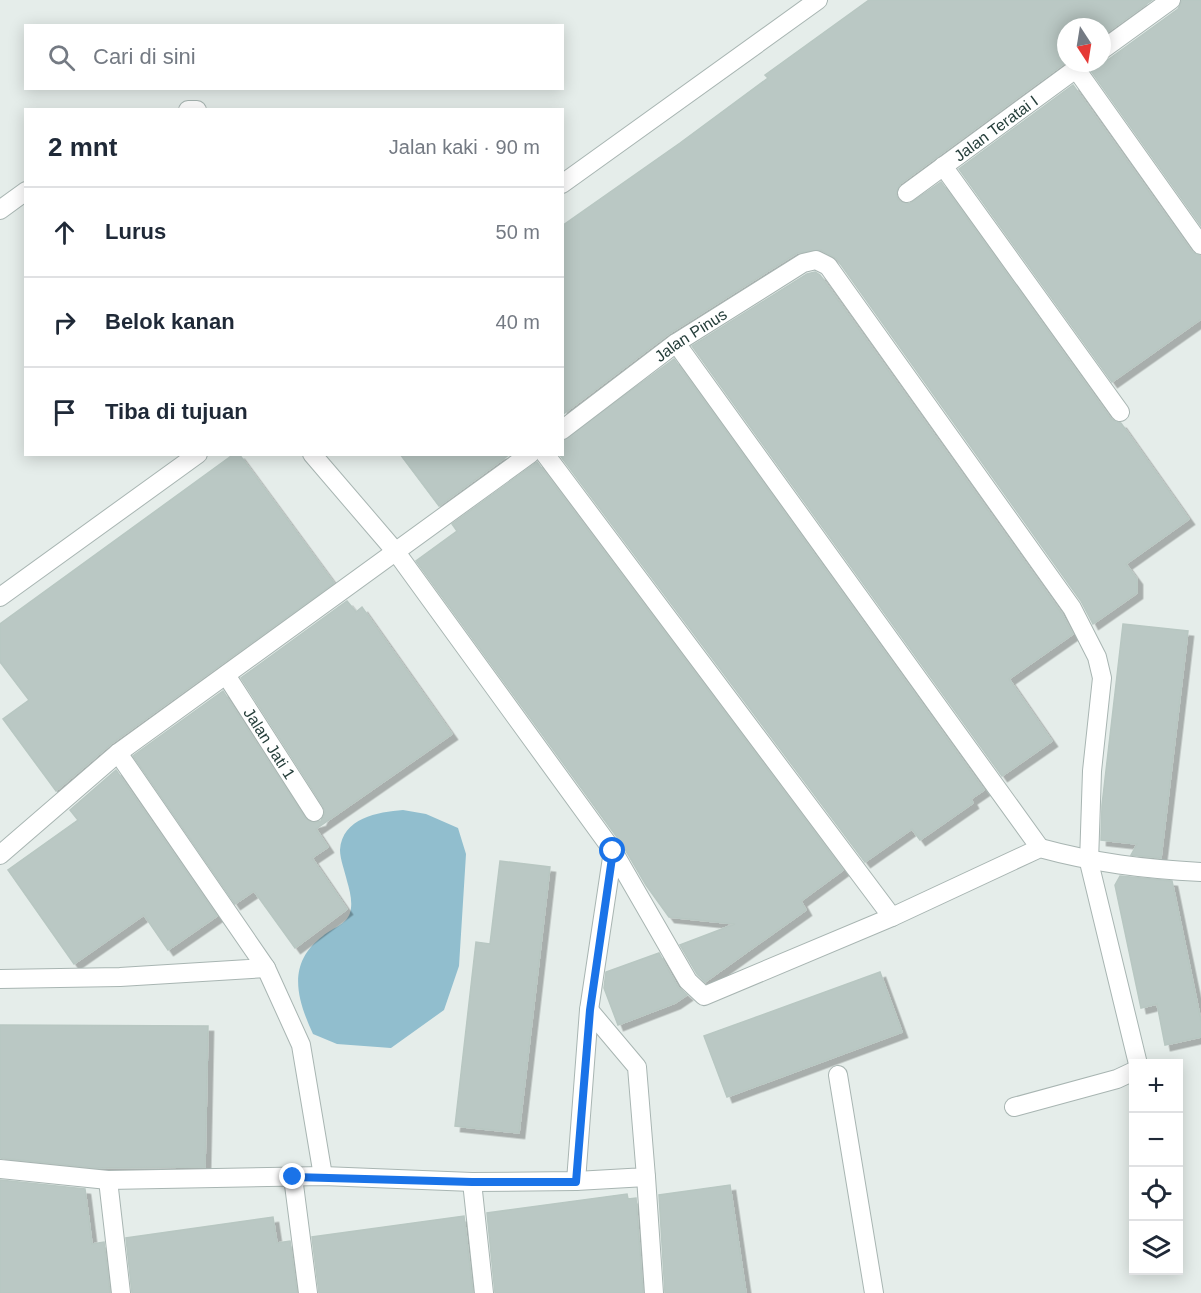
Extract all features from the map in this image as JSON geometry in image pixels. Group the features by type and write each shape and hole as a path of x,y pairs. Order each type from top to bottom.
{"street":[{"path":"564,183 818,0"},
{"path":"1111,43 1171,0"},
{"name":"Jalan Teratai I","path":"907,193 1072,72"},
{"path":"1084,72 1201,245"},
{"path":"943,166 1120,411"},
{"path":"0,210 24,192"},
{"name":"Jalan Pinus","path":"564,428 676,344 803,263 816,260 828,266 1072,608 1097,657 1102,678 1093,762 1089,862"},
{"path":"676,344 1040,848 1089,862 1143,869 1201,872"},
{"path":"0,597 195,456"},
{"path":"314,456 396,552 613,851 688,981 704,996 892,917 1040,848"},
{"path":"0,855 118,753 527,456"},
{"path":"546,456 892,917"},
{"name":"Jalan Jati 1","path":"226,675 314,812"},
{"path":"118,753 266,968 301,1045 323,1176"},
{"path":"576,1182 590,1010 613,851"},
{"path":"1089,862 1137,1059"},
{"path":"0,979 120,977 266,968"},
{"path":"590,1010 637,1067 654,1293"},
{"path":"1014,1107 1117,1079 1129,1073"},
{"path":"838,1074 874,1293"},
{"path":"0,1169 108,1180 323,1176 472,1182 576,1182 646,1177"},
{"path":"293,1177 308,1293"},
{"path":"108,1180 121,1293"},
{"path":"472,1182 484,1293"}],"water":[{"path":"403,810 426,814 458,828 466,854 459,966 444,1010 391,1048 337,1044 313,1034 299,994 300,969 304,957 312,946 342,923 350,913 351,897 340,850 342,839 347,831 354,824 373,815"}],"building":[{"path":"869,0 1152,0 1111,30 1111,18 1057,18 1057,69 900,184 896,194 898,200 909,204 941,182 1111,419 1121,423 1189,519 1126,564 1137,579 1137,593 1093,624 1081,601 837,259 821,250 797,253 670,333 564,413 564,225 768,78 765,75"},
{"path":"1182,0 1201,0 1201,226 1092,72 1111,72 1111,58 1178,9"},
{"path":"1073,85 1192,252 1201,256 1201,319 1112,382 959,169"},
{"path":"815,272 820,275 1062,614 1073,634 1009,679 1052,741 1002,776 692,346 807,274"},
{"path":"674,359 984,790 971,799 973,803 920,840 912,829 865,862 560,456 564,456 564,440"},
{"path":"231,456 240,456 334,583 111,744 56,791 3,719 29,700 0,662 0,624"},
{"path":"402,456 507,456 439,506"},
{"path":"537,462 843,870 801,901 806,910 705,982 697,974 680,945 735,924 669,917 646,885 622,844 416,561 457,531 452,524"},
{"path":"347,601 356,612 362,607 452,734 316,829 328,847 312,858 347,909 295,948 254,891 235,904 133,756 223,691 305,818 314,823 321,821 325,812 323,806 241,678"},
{"path":"1123,624 1188,631 1161,858 1131,855 1137,844 1101,840 1102,805"},
{"path":"116,770 217,916 168,950 144,915 74,964 8,870 78,820 70,810"},
{"path":"500,861 550,867 519,1133 455,1126 476,942 490,944"},
{"path":"1120,876 1172,881 1201,1021 1201,1037 1165,1045 1157,1004 1141,1008 1115,885"},
{"path":"659,953 678,987 687,995 675,1003 618,1025 604,988 606,972"},
{"path":"880,972 902,1032 727,1097 704,1036"},
{"path":"0,1025 208,1026 205,1167 97,1168 0,1158"},
{"path":"0,1180 85,1189 92,1244 104,1242 110,1293 0,1293"},
{"path":"730,1185 746,1293 665,1293 659,1195"},
{"path":"627,1194 628,1199 636,1198 643,1293 495,1293 487,1213"},
{"path":"464,1216 473,1293 319,1293 312,1237"},
{"path":"273,1217 277,1243 290,1241 297,1293 132,1293 126,1238"}],"route":[{"path":"293,1177 323,1176 472,1182 576,1182 590,1010 613,851"}]}
